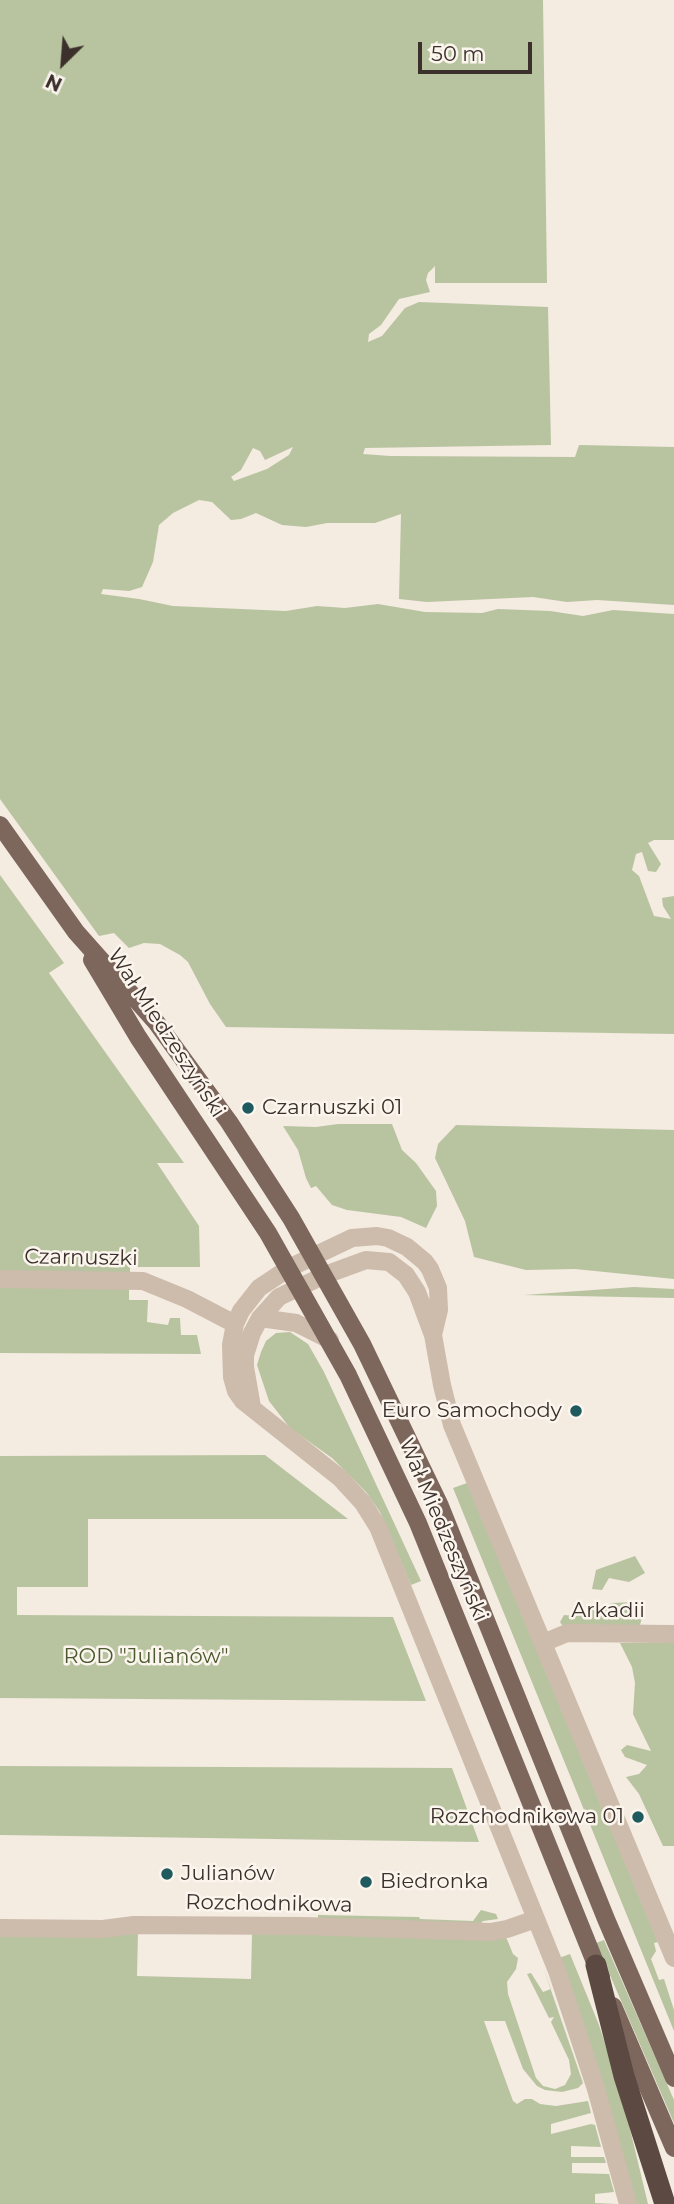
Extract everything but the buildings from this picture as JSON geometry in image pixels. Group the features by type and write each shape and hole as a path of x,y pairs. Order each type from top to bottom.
{"highway":[{"path":"596,1965 624,2076 665,2204"}],"main road":[{"name":"Wał Miedzeszyński","path":"0,825 76,932 138,1037 233,1178 330,1340 383,1445 418,1524 596,1965 674,2148"},
{"name":"Wał Miedzeszyński","path":"76,932 121,980 185,1060 266,1180 325,1275 384,1385 440,1506 606,1919 674,2078"}],"street":[{"path":"433,1335 439,1310 438,1288 430,1269 407,1247 388,1238 364,1236 344,1241 313,1256 259,1288 241,1311 235,1324 230,1345 232,1377 243,1401 340,1478 363,1503 378,1527 557,1971 628,2204"},
{"path":"253,1407 245,1355 260,1318 279,1297 325,1275 366,1260 389,1262 398,1267 411,1282 433,1335 452,1425 674,1958"},
{"name":"Czarnuszki","path":"0,1279 144,1281 235,1324"},
{"path":"260,1318 296,1322 330,1340"},
{"name":"Arkadii","path":"543,1643 566,1633 674,1634"},
{"name":"Rozchodnikowa","path":"0,1928 103,1928 134,1924 490,1931 507,1929 536,1919"}],"green space":[{"path":"0,0 543,0 547,283 435,283 435,266 428,273 426,280 430,292 399,299 381,325 369,334 368,342 382,336 405,308 419,302 548,307 551,445 365,448 363,454 575,457 579,445 674,447 674,605 597,600 567,602 533,597 427,602 399,599 401,514 375,523 327,523 306,527 282,525 256,513 231,520 212,502 199,500 173,513 159,525 153,562 142,587 129,591 103,589 101,594 173,606 286,611 317,606 345,608 378,604 425,612 482,613 498,609 550,611 583,616 613,610 674,614 674,840 654,840 648,843 661,864 656,872 648,871 642,852 636,854 632,870 639,876 654,916 671,919 663,906 662,898 674,896 674,1034 226,1027 210,1004 188,962 180,955 160,944 144,943 129,948 114,933 99,936 0,799","holes":["293,447 289,455 267,469 234,481 231,477 241,470 253,448 260,451 265,460"]},
{"path":"0,875 64,963 49,973 184,1163 157,1163 199,1226 200,1267 130,1267 130,1274 0,1274"},
{"path":"338,1124 392,1124 402,1150 416,1163 436,1191 437,1206 426,1228 401,1217 347,1210 332,1205 316,1186 311,1188 298,1150 283,1126 316,1127"},
{"path":"456,1125 674,1130 674,1279 575,1269 526,1270 474,1257 465,1221 435,1158 438,1144"},
{"path":"0,1284 129,1285 129,1300 148,1300 147,1322 168,1325 170,1318 180,1318 181,1335 197,1335 201,1354 0,1353"},
{"path":"634,1287 674,1289 674,1298 524,1295"},
{"path":"290,1332 308,1344 324,1372 421,1581 411,1585 380,1512 366,1492 332,1458 290,1428 269,1401 257,1365 266,1341 276,1333"},
{"name":"ROD \"Julianów\"","path":"265,1455 348,1519 88,1519 88,1587 17,1587 17,1615 393,1617 426,1701 0,1698 0,1456"},
{"path":"467,1483 658,1942 654,1943 656,1951 651,1959 659,1980 664,1979 674,2010 674,2031 453,1488"},
{"path":"635,1556 645,1573 629,1582 609,1578 602,1590 592,1589 596,1570"},
{"path":"635,1602 643,1614 640,1625 564,1628 560,1622 564,1615 576,1616 612,1603"},
{"path":"674,1642 674,1846 663,1846 639,1794 626,1777 639,1774 647,1765 625,1757 621,1750 627,1745 651,1751 633,1714 635,1683 632,1667 620,1643"},
{"path":"0,1766 452,1768 479,1842 0,1835"},
{"path":"481,1910 496,1914 498,1919 483,1921 479,1925 382,1924 369,1919 318,1919 318,1915 473,1921"},
{"path":"0,1931 138,1931 137,1976 251,1979 252,1933 506,1937 513,1954 518,1958 516,1969 507,1982 508,1994 536,2078 543,2086 555,2089 565,2085 571,2074 569,2060 551,2022 554,2017 549,2018 527,1974 531,1973 543,1992 551,1989 583,2083 578,2088 562,2092 537,2086 523,2069 505,2021 484,2021 513,2101 517,2104 525,2099 532,2099 540,2104 556,2106 588,2101 591,2113 551,2124 551,2134 595,2125 601,2147 571,2146 571,2157 604,2157 606,2163 572,2163 572,2173 609,2174 614,2192 595,2194 595,2203 617,2204 0,2204"},
{"path":"604,1940 674,2100 674,2123 596,1943"},
{"path":"570,1954 599,2025 623,2100 648,2204 636,2204 559,1958"}],"place":[{"name":"Czarnuszki 01","path":"248,1108"},
{"name":"Euro Samochody","path":"576,1411"},
{"name":"Rozchodnikowa 01","path":"638,1817"},
{"name":"Julianów","path":"167,1874"},
{"name":"Biedronka","path":"366,1882"}]}
